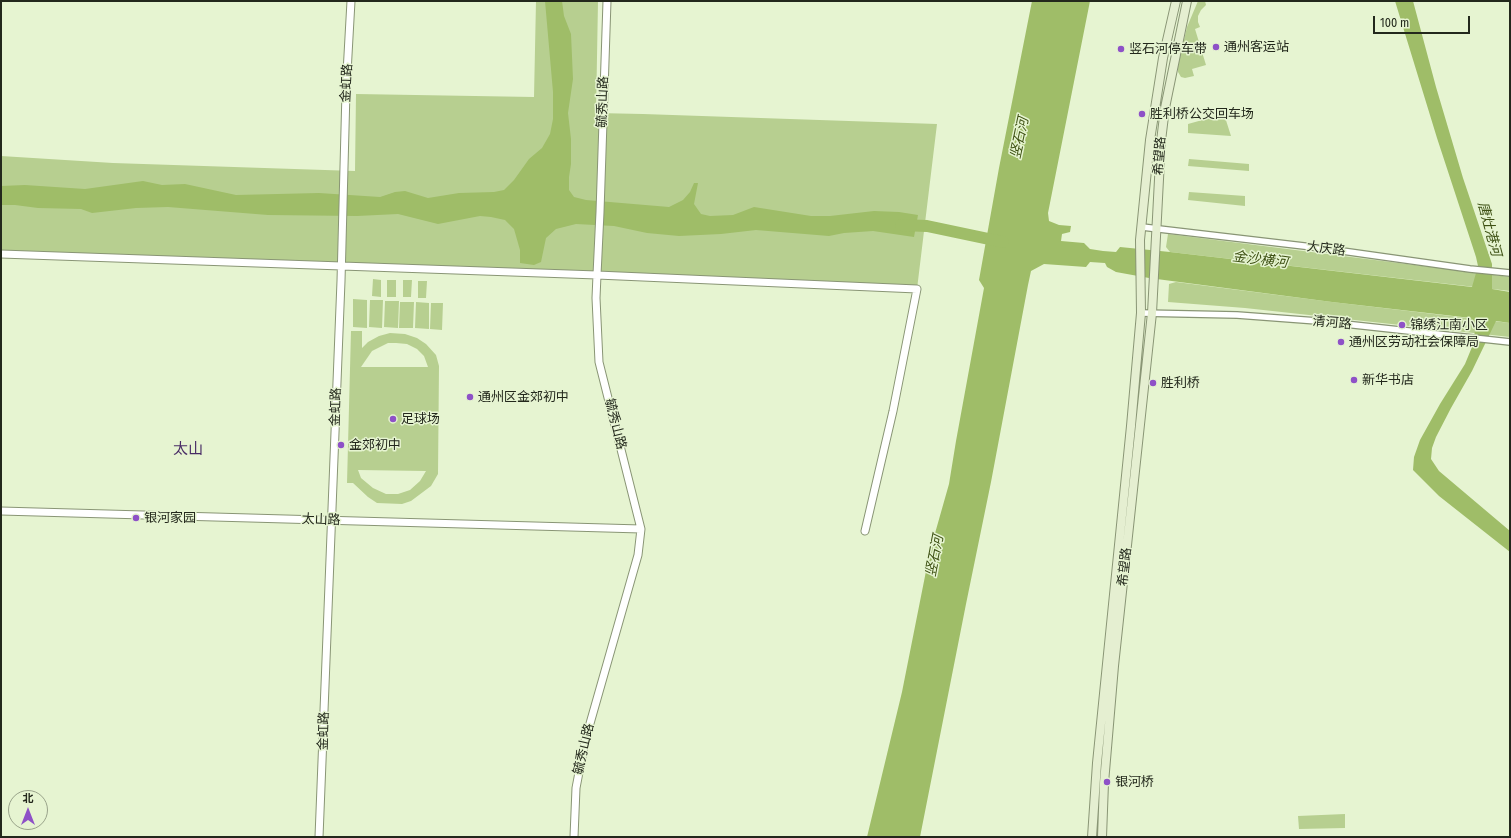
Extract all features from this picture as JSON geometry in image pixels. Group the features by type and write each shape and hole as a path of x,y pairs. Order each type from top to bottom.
{"main road":[{"name":"希望路","path":"1092,837 1097,763 1141,313 1140,240 1150,140 1163,58 1176,1"},
{"name":"希望路","path":"1102,837 1104,783 1114,666 1152,313 1161,141 1165,108 1187,1"}],"street":[{"name":"金虹路","path":"319,837 343,218 346,91 351,1"},
{"name":"毓秀山路","path":"574,837 576,788 585,741 638,555 641,529 599,362 596,275 607,1"},
{"name":"大庆路","path":"1142,227 1321,248 1470,269 1510,272"},
{"path":"1,254 596,275 917,289 893,411 865,531"},
{"name":"清河路","path":"1141,313 1237,315 1510,342"},
{"name":"太山路","path":"1,511 641,529"}],"shaded area":[{"path":"536,1 598,1 596,113 937,124 917,289 1,254 1,156 113,163 355,171 356,94 534,97"},
{"path":"1198,1 1205,1 1206,5 1198,16 1200,27 1195,29 1206,65 1192,69 1194,76 1185,78 1181,77 1178,72 1178,66 1187,27"},
{"path":"1224,114 1231,136 1188,133 1188,124"},
{"path":"1189,159 1249,164 1249,171 1188,166"},
{"path":"1189,192 1245,196 1245,206 1188,200"},
{"path":"1168,234 1510,277 1510,291 1170,252 1166,247"},
{"path":"373,279 381,280 381,297 372,296"},
{"path":"387,280 396,280 396,297 387,297"},
{"path":"403,280 412,280 411,297 403,297"},
{"path":"418,281 427,281 426,298 418,298"},
{"path":"1176,282 1510,323 1510,337 1245,308 1168,302 1169,284"},
{"path":"353,299 367,300 367,328 353,327"},
{"path":"370,300 383,300 382,328 369,327"},
{"path":"385,301 399,301 398,328 384,327"},
{"path":"400,302 414,302 413,328 399,328"},
{"path":"416,302 429,303 429,329 415,328"},
{"path":"431,303 443,303 442,330 430,329"},
{"path":"351,331 362,331 362,348 368,342 379,336 390,333 405,334 417,338 426,344 436,355 439,366 438,474 431,486 411,501 402,504 377,503 353,483 347,483","holes":["388,343 407,344 417,349 424,356 428,367 361,367 372,351","358,470 426,471 420,481 410,490 398,494 386,494 373,488 361,478"]},
{"path":"1345,814 1345,828 1299,829 1298,816"}],"water":[{"path":"545,1 562,1 564,16 571,34 573,79 568,113 571,139 569,190 574,197 586,200 669,207 683,200 690,192 694,183 698,183 694,204 701,214 710,216 733,215 754,207 811,216 830,216 874,211 899,212 918,215 914,237 873,231 844,233 829,236 756,230 721,234 679,236 647,233 614,226 576,224 556,229 546,238 541,262 534,265 520,263 520,250 514,229 505,220 491,217 480,216 438,224 398,214 357,216 268,215 168,207 136,208 92,213 81,209 1,205 1,186 25,185 85,189 143,181 162,185 185,184 236,195 319,193 380,197 395,192 405,191 428,198 459,193 494,192 504,190 514,180 529,159 542,148 550,134 553,119 553,92"},
{"name":"竖石河","path":"1032,1 1090,1 1048,213 1049,221 1059,225 1071,226 1070,232 1062,234 1061,241 1084,243 1090,249 1103,251 1116,252 1120,247 1472,287 1478,266 1476,257 1437,138 1395,1 1413,1 1436,87 1463,178 1492,264 1492,289 1510,292 1510,323 1496,321 1472,371 1436,437 1432,448 1431,459 1439,471 1510,531 1510,552 1439,496 1413,470 1414,457 1420,440 1465,364 1472,347 1475,331 1471,318 1332,302 1149,278 1116,272 1107,267 1105,263 1090,262 1086,267 1044,264 1031,271 991,482 920,837 867,837 902,692 930,551 949,484 984,288 979,280 999,168"}],"waterway":[{"path":"901,225 927,226 1003,242"}],"place":[{"name":"通州客运站","path":"1216,47"},
{"name":"竖石河停车带","path":"1121,49"},
{"name":"胜利桥公交回车场","path":"1142,114"},
{"name":"锦绣江南小区","path":"1402,325"},
{"name":"通州区劳动社会保障局","path":"1341,342"},
{"name":"新华书店","path":"1354,380"},
{"name":"胜利桥","path":"1153,383"},
{"name":"通州区金郊初中","path":"470,397"},
{"name":"足球场","path":"393,419"},
{"name":"金郊初中","path":"341,445"},
{"name":"银河家园","path":"136,518"},
{"name":"银河桥","path":"1107,782"}],"district":[{"name":"太山","path":"188,450"}],"water label":[{"name":"唐灶港河","path":"1489,229"},
{"name":"金沙横河","path":"1260,260"}]}
